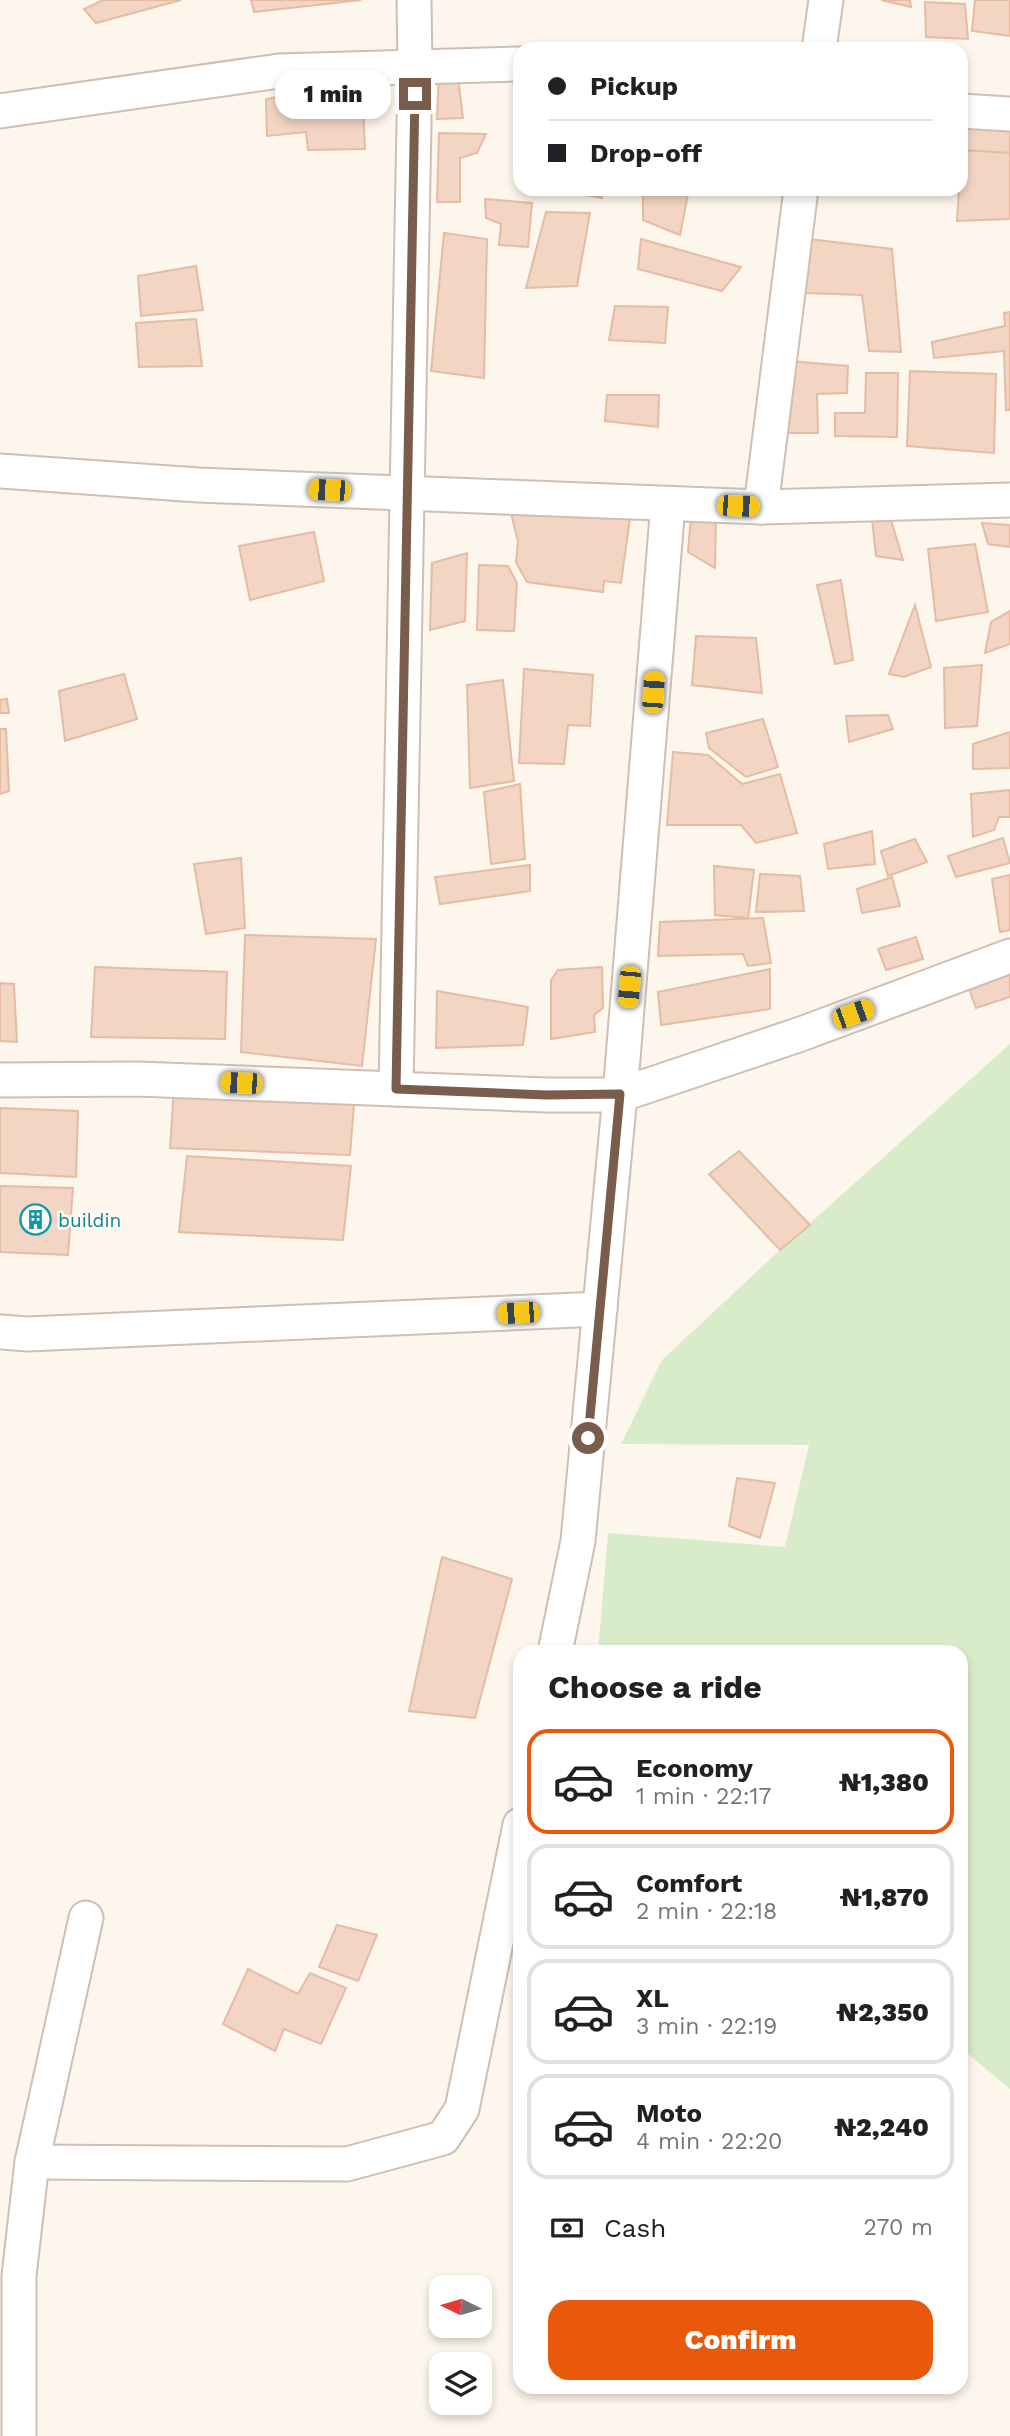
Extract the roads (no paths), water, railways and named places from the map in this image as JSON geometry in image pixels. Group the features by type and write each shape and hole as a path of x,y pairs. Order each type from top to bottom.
{"street":[{"path":"396,1089 408,492 414,0"},
{"path":"820,42 826,0"},
{"path":"0,110 279,71 513,64"},
{"path":"968,111 1010,114"},
{"path":"761,507 801,196"},
{"path":"0,471 198,485 761,507 1010,500"},
{"path":"556,1645 578,1541 620,1094 668,503"},
{"path":"0,1080 138,1079 547,1095 620,1094 801,1034 1010,956"},
{"path":"0,1332 28,1334 600,1309"},
{"path":"32,2162 347,2164 443,2138 462,2109 513,1859"},
{"path":"19,2436 19,2276 32,2162 86,1918"}],"place":[{"name":"buildin","path":"35,1220"}]}
